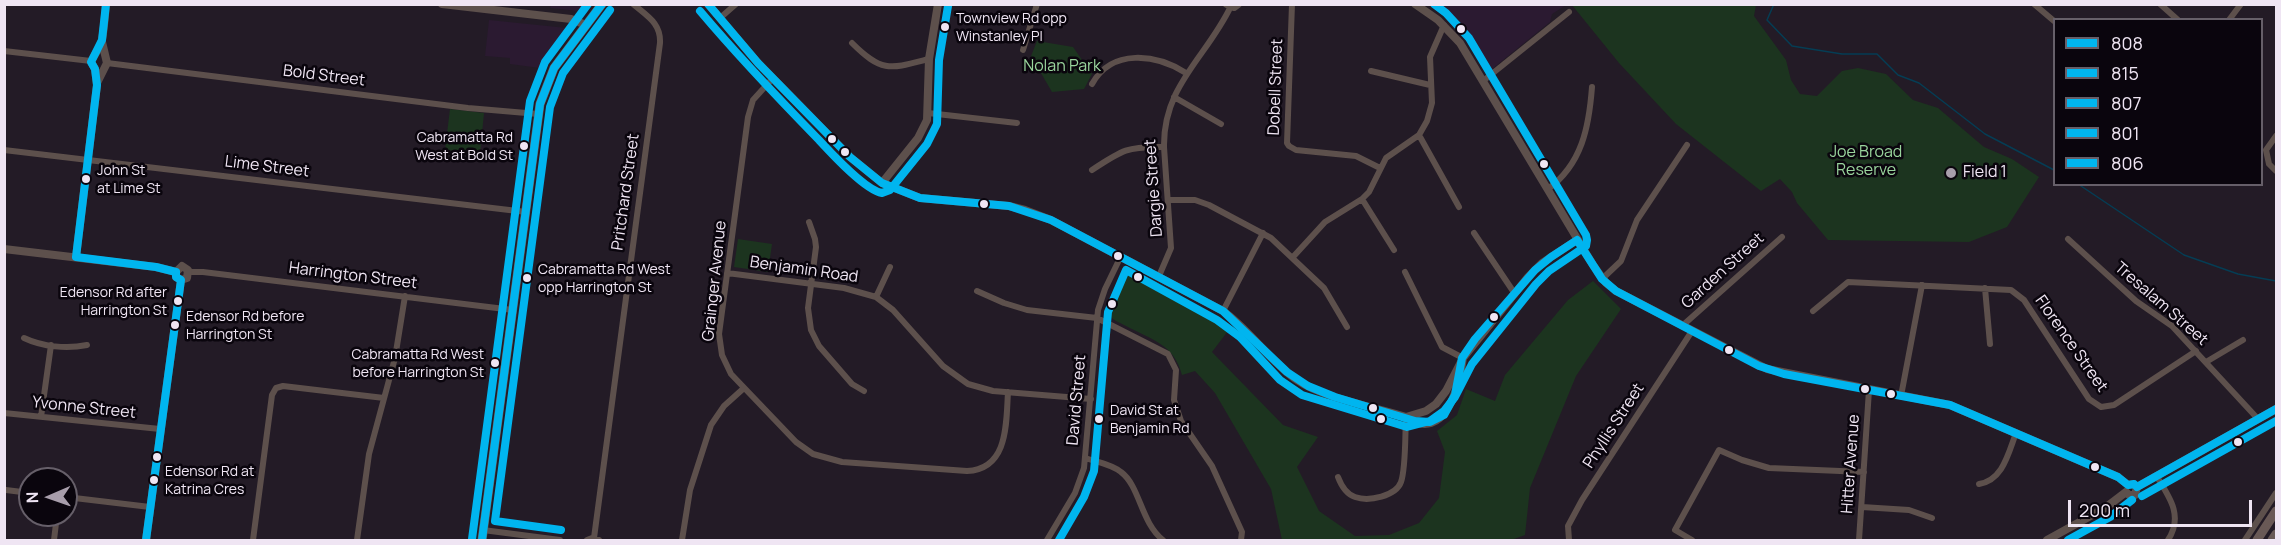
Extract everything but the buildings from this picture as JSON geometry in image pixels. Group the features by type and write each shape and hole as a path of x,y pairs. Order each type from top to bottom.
{"main road":[{"path":"482,540 538,114 545,87 554,68 602,4"},
{"path":"2257,540 2277,511"},
{"path":"2272,540 2277,534"}],"street":[{"path":"76,257 106,4"},
{"path":"442,4 571,19 586,25"},
{"name":"Pritchard Street","path":"593,540 660,43 660,33 656,24 633,4"},
{"path":"708,4 773,78 850,157 882,183 920,198 990,204 1025,210 1051,220 1223,311 1246,329 1287,372 1307,386 1417,422 1428,422 1441,417 1446,412 1456,392 1462,358"},
{"path":"720,18 736,4"},
{"path":"882,183 918,138 928,113 929,58 938,4"},
{"path":"1023,50 1037,4"},
{"name":"Dobell Street","path":"1292,4 1287,143 1296,150 1356,156 1380,168"},
{"path":"1415,4 1444,26 1460,43 1602,279 1616,291 1775,372 1960,408 2118,477 2127,488 2129,495 2134,495 2137,487 2277,409"},
{"path":"2034,4 2053,19"},
{"path":"2160,4 2176,18"},
{"path":"2230,18 2241,4"},
{"name":"Dargie Street","path":"1159,276 1172,248 1164,147 1165,123 1174,96 1186,73 1219,28 1232,5"},
{"path":"1484,81 1569,12"},
{"path":"1293,257 1325,222 1362,199 1369,192 1380,168 1393,152 1419,135 1431,110 1430,57 1444,26"},
{"path":"852,43 873,62 886,67 901,66 929,58"},
{"name":"Bold Street","path":"4,51 538,114"},
{"path":"1092,84 1098,73 1131,58 1154,59 1186,73"},
{"path":"1371,71 1430,85"},
{"name":"Grainger Avenue","path":"773,78 758,94 750,108 719,345 725,364 744,388 796,442 821,457 842,462 968,471 981,469 1000,453 1005,433 1008,392"},
{"path":"1548,189 1564,175 1583,144 1592,87"},
{"path":"1174,96 1221,124"},
{"path":"928,113 1017,123"},
{"path":"1419,135 1459,207"},
{"path":"2277,136 2266,150 2269,164 2277,171"},
{"path":"1602,279 1622,261 1636,220 1687,145"},
{"path":"1092,170 1125,149 1164,147"},
{"name":"Lime Street","path":"4,150 526,212"},
{"path":"1362,199 1394,250"},
{"path":"1168,200 1202,202 1263,234 1293,257 1324,288 1347,327"},
{"path":"809,222 816,247 808,308 811,330 814,339 852,384 864,391"},
{"path":"1474,233 1515,294"},
{"path":"1223,311 1263,234"},
{"name":"Garden Street","path":"1682,326 1782,237"},
{"name":"Tresalam Street","path":"2068,239 2136,301 2172,326 2258,419"},
{"path":"1406,417 1426,411 1436,404 1446,391 1462,358 1515,294 1542,263 1577,240"},
{"path":"4,249 156,267 176,272"},
{"name":"David Street","path":"1047,540 1078,486 1086,458 1097,318 1102,295 1121,256"},
{"path":"176,272 182,266 187,268 189,272 187,278 181,280"},
{"path":"876,297 890,267"},
{"path":"176,272 176,277 181,280"},
{"name":"Harrington Street","path":"189,272 513,310"},
{"path":"1405,272 1442,347 1462,358"},
{"name":"Benjamin Road","path":"728,273 844,288 876,297 893,310 937,360 958,379 980,388 1091,399"},
{"path":"146,540 181,280"},
{"name":"Florence Street","path":"1813,311 1848,282 2011,290 2024,300 2090,399 2101,407 2114,405 2196,351"},
{"path":"1901,396 1922,285"},
{"path":"1985,288 1990,344"},
{"path":"977,291 1027,310 1097,318 1168,354 1176,370 1174,400 1180,422 1212,466 1242,532 1241,540"},
{"path":"357,540 369,454 399,337 405,296"},
{"name":"Phyllis Street","path":"1569,540 1569,526 1582,500 1692,331"},
{"path":"24,338 51,345 76,347 87,345"},
{"path":"2206,362 2243,340"},
{"path":"41,417 51,345"},
{"path":"253,540 272,395 276,388 283,386 384,398"},
{"path":"682,540 690,490 711,425 724,406 744,388"},
{"name":"Hitter Avenue","path":"1859,540 1869,390"},
{"name":"Yvonne Street","path":"4,412 160,429"},
{"path":"1338,477 1342,487 1359,498 1388,494 1398,488 1402,478 1406,417"},
{"path":"1979,484 1993,480 2000,473 2016,434"},
{"path":"1692,540 1675,530 1719,450 1768,468 1864,472"},
{"path":"1086,458 1112,467 1125,475 1150,526 1163,540"},
{"path":"2157,477 2170,497 2175,510 2175,527 2168,540"},
{"path":"2048,540 2105,508 2127,488"},
{"path":"6,490 18,492"},
{"path":"2245,540 2277,492"},
{"path":"78,498 150,507"},
{"path":"1862,507 1909,510 1932,518"},
{"path":"483,530 560,540"}],"shaded area":[{"path":"551,4 583,5 578,11 550,8"},
{"path":"1433,5 1566,5 1552,14 1550,22 1492,69 1486,67 1465,33"},
{"path":"489,20 567,28 569,32 540,68 510,64 510,58 485,56"}],"green space":[{"name":"Joe Broad Reserve","path":"1572,5 1756,5 1754,16 1786,60 1791,80 1800,94 1817,96 1842,71 1858,68 1886,74 1913,100 1938,108 1984,147 2012,159 2039,177 2007,227 1969,242 1828,240 1780,179 1761,191 1676,124 1619,63"},
{"name":"Nolan Park","path":"1037,41 1073,47 1092,74 1084,89 1052,92 1031,56"},
{"path":"450,109 484,113 480,154 445,150"},
{"path":"738,239 772,244 768,272 734,267"},
{"path":"1124,267 1231,327 1212,352 1283,425 1318,437 1297,467 1319,511 1355,536 1389,535 1419,523 1439,498 1445,452 1437,431 1457,415 1466,389 1495,401 1505,375 1568,300 1593,281 1621,309 1576,376 1530,488 1525,535 1511,540 1282,540 1271,489 1215,393 1195,371 1182,375 1174,356 1161,344 1117,322 1106,312 1108,302"}],"waterway":[{"path":"1774,4 1767,20 1792,46 1842,54 1877,54 1898,75 1919,83 1985,134 2053,169"},
{"path":"2081,186 2184,255 2238,274 2276,281"}],"transit line":[{"name":"807","path":"76,257 97,85 95,69 91,62 102,40 106,4"},
{"name":"801","path":"472,539 530,101 545,62 588,4"},
{"name":"808","path":"482,540 540,104 554,68 602,4"},
{"name":"808","path":"708,4 758,63 850,157 882,183 920,198 1009,206 1051,220 1223,311 1287,372 1308,386 1335,397 1415,421 1430,422 1444,415 1455,395 1462,358 1475,339 1535,270 1577,240"},
{"name":"815","path":"1059,540 1084,497 1094,471 1108,312 1126,270 1217,320 1240,337 1280,380 1302,395 1407,427 1430,421 1444,411 1455,397 1472,364 1536,284 1549,271 1586,246 1586,235 1469,38 1446,13 1434,4"},
{"name":"815","path":"700,11 758,77 840,162 858,179 882,193 890,190 927,144 937,124 939,60 948,6"},
{"name":"815","path":"561,530 495,521 550,107 563,73 610,10"},
{"name":"808","path":"1577,240 1602,279 1616,291 1759,366 1784,374 1950,405 2137,487"},
{"name":"807","path":"76,257 156,267 176,272"},
{"name":"807","path":"146,540 181,280 176,277 176,272"},
{"name":"808","path":"2137,487 2276,409"},
{"name":"806","path":"2142,496 2276,421"},
{"name":"806","path":"2068,540 2110,517 2132,500"}],"place":[{"name":"Townview Rd opp Winstanley Pl","path":"945,27"},
{"name":"Cabramatta Rd West at Bold St","path":"524,146"},
{"name":"Field 1","path":"1951,173"},
{"name":"John St at Lime St","path":"86,179"},
{"name":"Cabramatta Rd West opp Harrington St","path":"527,278"},
{"name":"Edensor Rd after Harrington St","path":"178,301"},
{"name":"Edensor Rd before Harrington St","path":"175,325"},
{"name":"Cabramatta Rd West before Harrington St","path":"495,363"},
{"name":"David St at Benjamin Rd","path":"1099,419"},
{"name":"Edensor Rd at Katrina Cres","path":"154,480"}]}
